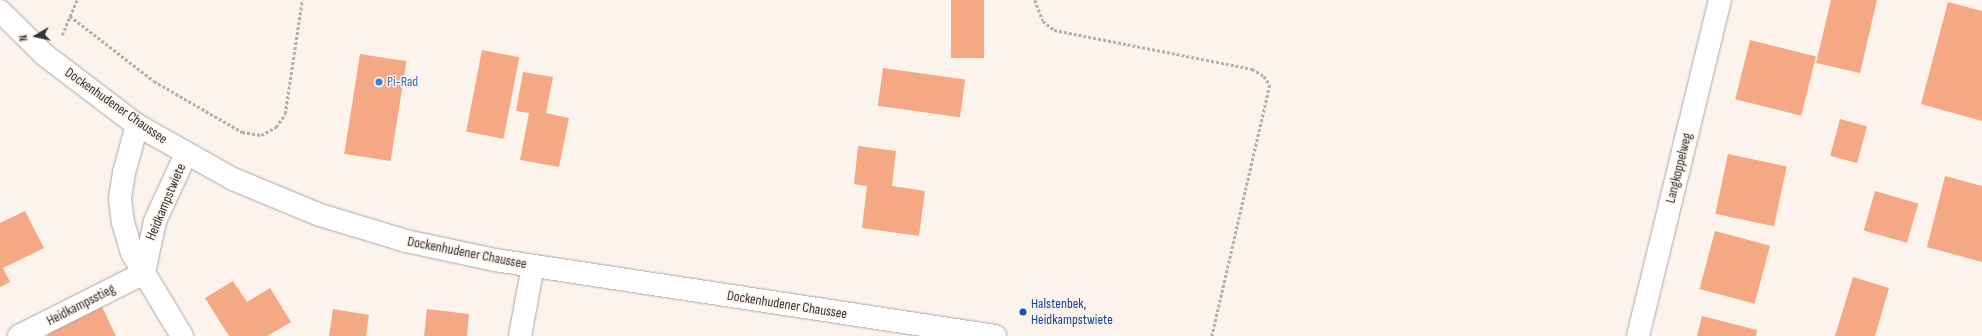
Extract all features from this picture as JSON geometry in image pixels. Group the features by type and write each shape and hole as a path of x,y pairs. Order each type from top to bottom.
{"main road":[{"name":"Langkoppelweg","path":"1638,336 1720,0"},
{"name":"Dockenhudener Chaussee","path":"0,11 46,56 137,125 186,154 276,199 320,215 406,241 533,266 995,336"},
{"name":"Heidkampstwiete","path":"137,125 120,199 122,222 132,253 182,336"},
{"name":"Heidkampstwiete","path":"144,273 155,221 186,154"},
{"path":"520,336 533,266"},
{"name":"Heidkampsstieg","path":"19,336 144,273"}],"path":[{"path":"46,56 61,38 77,0"},
{"path":"70,16 154,81 242,132 261,134 276,127 285,114 302,0"},
{"path":"1035,0 1043,20 1054,30 1252,69 1264,76 1270,85 1212,336"}],"building":[{"path":"951,0 984,0 984,58 951,58"},
{"path":"1831,0 1877,0 1860,73 1816,63"},
{"path":"1948,2 1982,11 1982,121 1921,104"},
{"path":"1750,40 1816,56 1801,116 1735,99"},
{"path":"482,50 519,57 503,139 466,131"},
{"path":"360,54 406,61 391,161 344,154"},
{"path":"883,68 965,80 960,117 878,106"},
{"path":"523,72 553,77 546,113 569,118 559,167 520,160 529,113 516,111"},
{"path":"1840,119 1867,126 1857,163 1830,156"},
{"path":"858,146 896,151 892,186 925,191 919,236 862,228 867,186 854,184"},
{"path":"1728,154 1787,166 1774,226 1715,214"},
{"path":"1945,176 1982,186 1982,262 1927,247"},
{"path":"1875,191 1918,203 1907,243 1864,230"},
{"path":"25,211 44,248 3,268 10,282 0,287 0,223"},
{"path":"1715,231 1770,246 1755,304 1699,289"},
{"path":"1853,277 1889,288 1875,336 1835,336"},
{"path":"233,281 247,302 270,288 291,322 267,336 229,336 205,298"},
{"path":"101,305 116,336 48,336 46,332"},
{"path":"333,309 369,315 366,336 329,336"},
{"path":"427,309 469,314 467,336 424,336"},
{"path":"1702,316 1757,330 1756,336 1697,336"}],"place":[{"name":"Pi-Rad","path":"379,82"},
{"name":"Halstenbek, Heidkampstwiete","path":"1023,312"}]}
